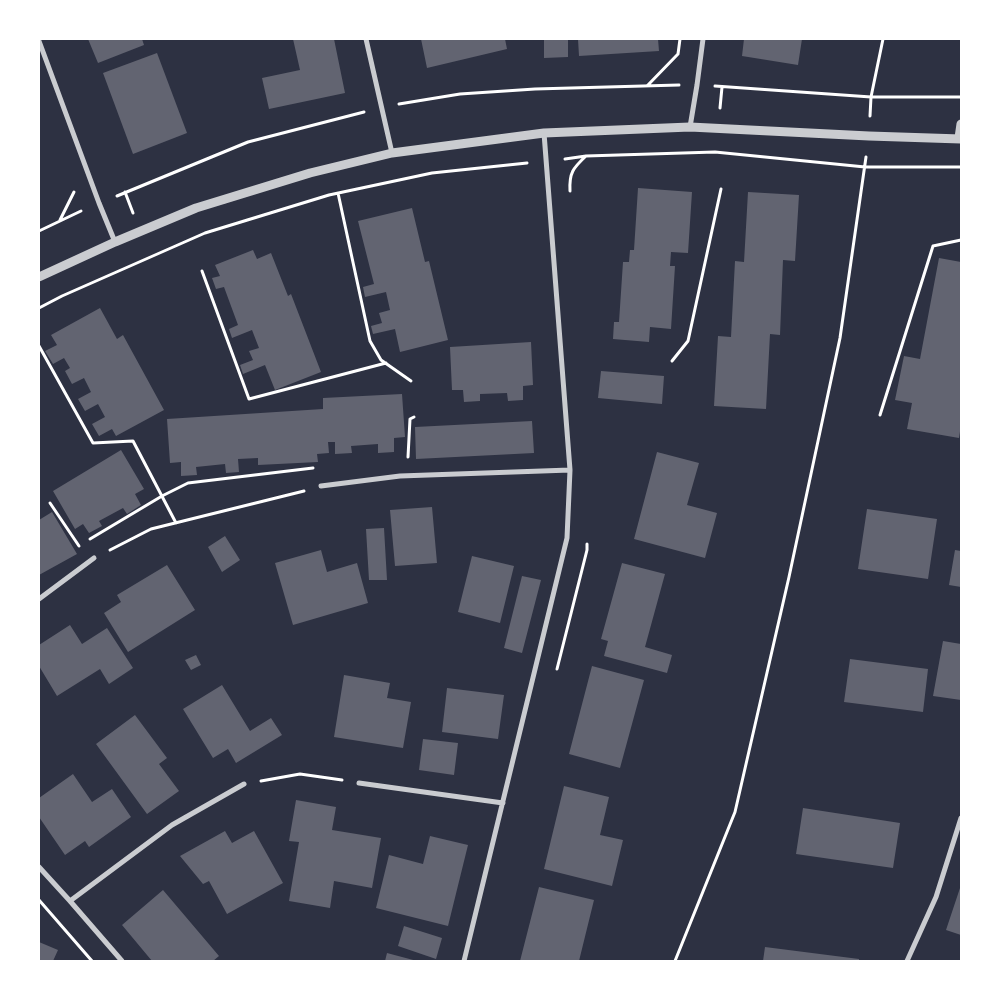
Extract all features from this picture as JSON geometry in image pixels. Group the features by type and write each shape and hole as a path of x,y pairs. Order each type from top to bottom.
{"street":[{"path":"366,39 392,153"},
{"path":"690,127 703,39"},
{"path":"39,41 115,242"},
{"path":"39,277 196,208 310,173 392,153 544,133 690,127 869,136 960,138 961,124"},
{"path":"464,961 567,538 570,470 544,133"},
{"path":"321,486 400,476 570,470"},
{"path":"39,599 92,560"},
{"path":"359,783 503,803"},
{"path":"70,901 172,825 244,784"},
{"path":"907,961 936,897 961,818"},
{"path":"39,867 122,961"}],"path":[{"path":"646,86 678,54 680,39"},
{"path":"676,961 735,812 789,577 840,338 865,167 871,98 883,39"},
{"path":"39,231 99,203 248,142 381,107 460,94 535,89 697,85 871,98 961,97"},
{"path":"39,308 205,233 329,195 432,173 586,156 715,152 865,167 961,168"},
{"path":"672,361 688,341 721,189"},
{"path":"338,193 370,341 381,360 411,381"},
{"path":"880,415 933,246 961,240"},
{"path":"202,272 250,400 386,363"},
{"path":"39,346 93,443 133,440 176,523"},
{"path":"399,458 409,457 410,420 414,417"},
{"path":"87,541 162,496 188,483 313,468"},
{"path":"50,503 92,560 151,529 321,486"},
{"path":"244,784 300,774 359,783"},
{"path":"39,900 92,961"}],"building":[{"path":"88,39 142,39 144,45 98,63"},
{"path":"293,39 334,39 345,93 269,109 262,78 300,70"},
{"path":"421,39 505,39 507,49 427,68"},
{"path":"568,39 568,57 544,58 544,40"},
{"path":"578,39 658,39 659,51 579,56"},
{"path":"744,39 802,39 798,65 742,56"},
{"path":"157,53 187,133 133,154 103,73"},
{"path":"638,188 692,192 688,253 671,252 670,266 675,266 671,329 650,327 649,342 613,339 614,322 619,322 623,262 629,262 630,250 634,250"},
{"path":"748,192 799,195 795,261 783,260 780,335 770,334 766,409 714,406 718,336 731,337 735,261 744,262"},
{"path":"412,208 425,262 429,261 448,340 400,352 395,329 373,334 371,326 382,323 379,313 390,310 386,292 365,297 363,287 374,284 358,221"},
{"path":"253,250 257,259 271,253 288,296 291,294 321,372 275,390 265,365 243,374 240,365 253,360 249,351 259,348 252,330 232,338 229,329 238,325 224,287 216,289 212,278 220,276 215,265"},
{"path":"939,258 961,262 961,425 959,438 907,429 912,403 895,400 904,356 920,359"},
{"path":"100,308 117,339 123,335 164,410 116,436 112,429 99,436 92,424 105,417 98,404 85,411 78,399 91,392 84,378 72,384 65,371 70,368 64,358 53,364 45,351 57,345 51,335"},
{"path":"531,342 533,385 523,386 523,400 508,401 507,393 480,394 480,401 464,402 463,390 452,390 450,347"},
{"path":"601,371 664,376 662,404 598,398"},
{"path":"402,394 405,437 394,438 394,452 378,453 378,444 351,446 352,453 335,454 335,442 328,442 329,453 317,454 318,462 258,465 258,458 238,459 239,472 226,473 225,464 196,467 197,475 181,476 181,462 170,463 167,419 323,409 323,398"},
{"path":"532,421 534,453 416,459 415,427"},
{"path":"121,450 144,489 135,494 141,505 127,514 123,508 99,521 102,526 89,533 83,524 75,529 53,491"},
{"path":"657,452 699,463 687,505 717,513 705,558 634,539"},
{"path":"432,507 437,563 395,566 390,510"},
{"path":"867,509 937,519 928,579 858,569"},
{"path":"52,512 77,554 39,575 39,520"},
{"path":"384,528 387,580 369,580 366,529"},
{"path":"225,536 240,560 222,572 208,547"},
{"path":"321,550 327,572 357,563 368,603 293,625 275,563"},
{"path":"955,550 961,551 961,587 949,585"},
{"path":"472,556 514,566 500,623 458,612"},
{"path":"622,563 665,574 645,647 672,655 667,673 604,656 608,641 601,639"},
{"path":"167,565 195,610 128,652 104,613 121,602 117,595"},
{"path":"522,576 541,580 522,653 504,648"},
{"path":"70,625 82,644 107,628 133,668 109,684 100,669 57,696 39,666 39,645"},
{"path":"943,641 961,644 961,700 933,696"},
{"path":"196,655 201,665 191,670 185,660"},
{"path":"850,659 928,669 923,712 844,702"},
{"path":"592,666 644,680 620,768 569,754"},
{"path":"344,675 390,683 387,698 411,702 403,748 334,737"},
{"path":"222,685 250,731 271,718 282,735 236,763 228,749 213,758 183,709"},
{"path":"447,688 504,695 498,739 442,732"},
{"path":"135,715 167,758 159,764 179,791 147,814 96,744"},
{"path":"423,739 458,743 454,775 419,770"},
{"path":"73,774 92,802 112,789 131,817 89,847 85,841 65,855 39,817 39,798"},
{"path":"564,786 609,797 600,835 623,840 612,886 544,869"},
{"path":"296,800 336,807 332,830 381,838 372,888 334,881 330,908 289,901 299,842 289,841"},
{"path":"803,808 900,823 893,868 796,854"},
{"path":"225,831 232,843 254,831 283,883 227,914 209,881 203,884 180,856"},
{"path":"430,836 468,845 448,926 376,908 389,855 423,864"},
{"path":"961,885 961,935 946,930"},
{"path":"539,887 594,900 579,961 520,961"},
{"path":"163,890 219,956 213,961 152,961 122,925"},
{"path":"404,926 442,938 436,959 398,946"},
{"path":"39,942 58,950 53,961 39,961"},
{"path":"765,947 859,959 859,961 763,961"},
{"path":"387,953 417,961 385,961"}]}
